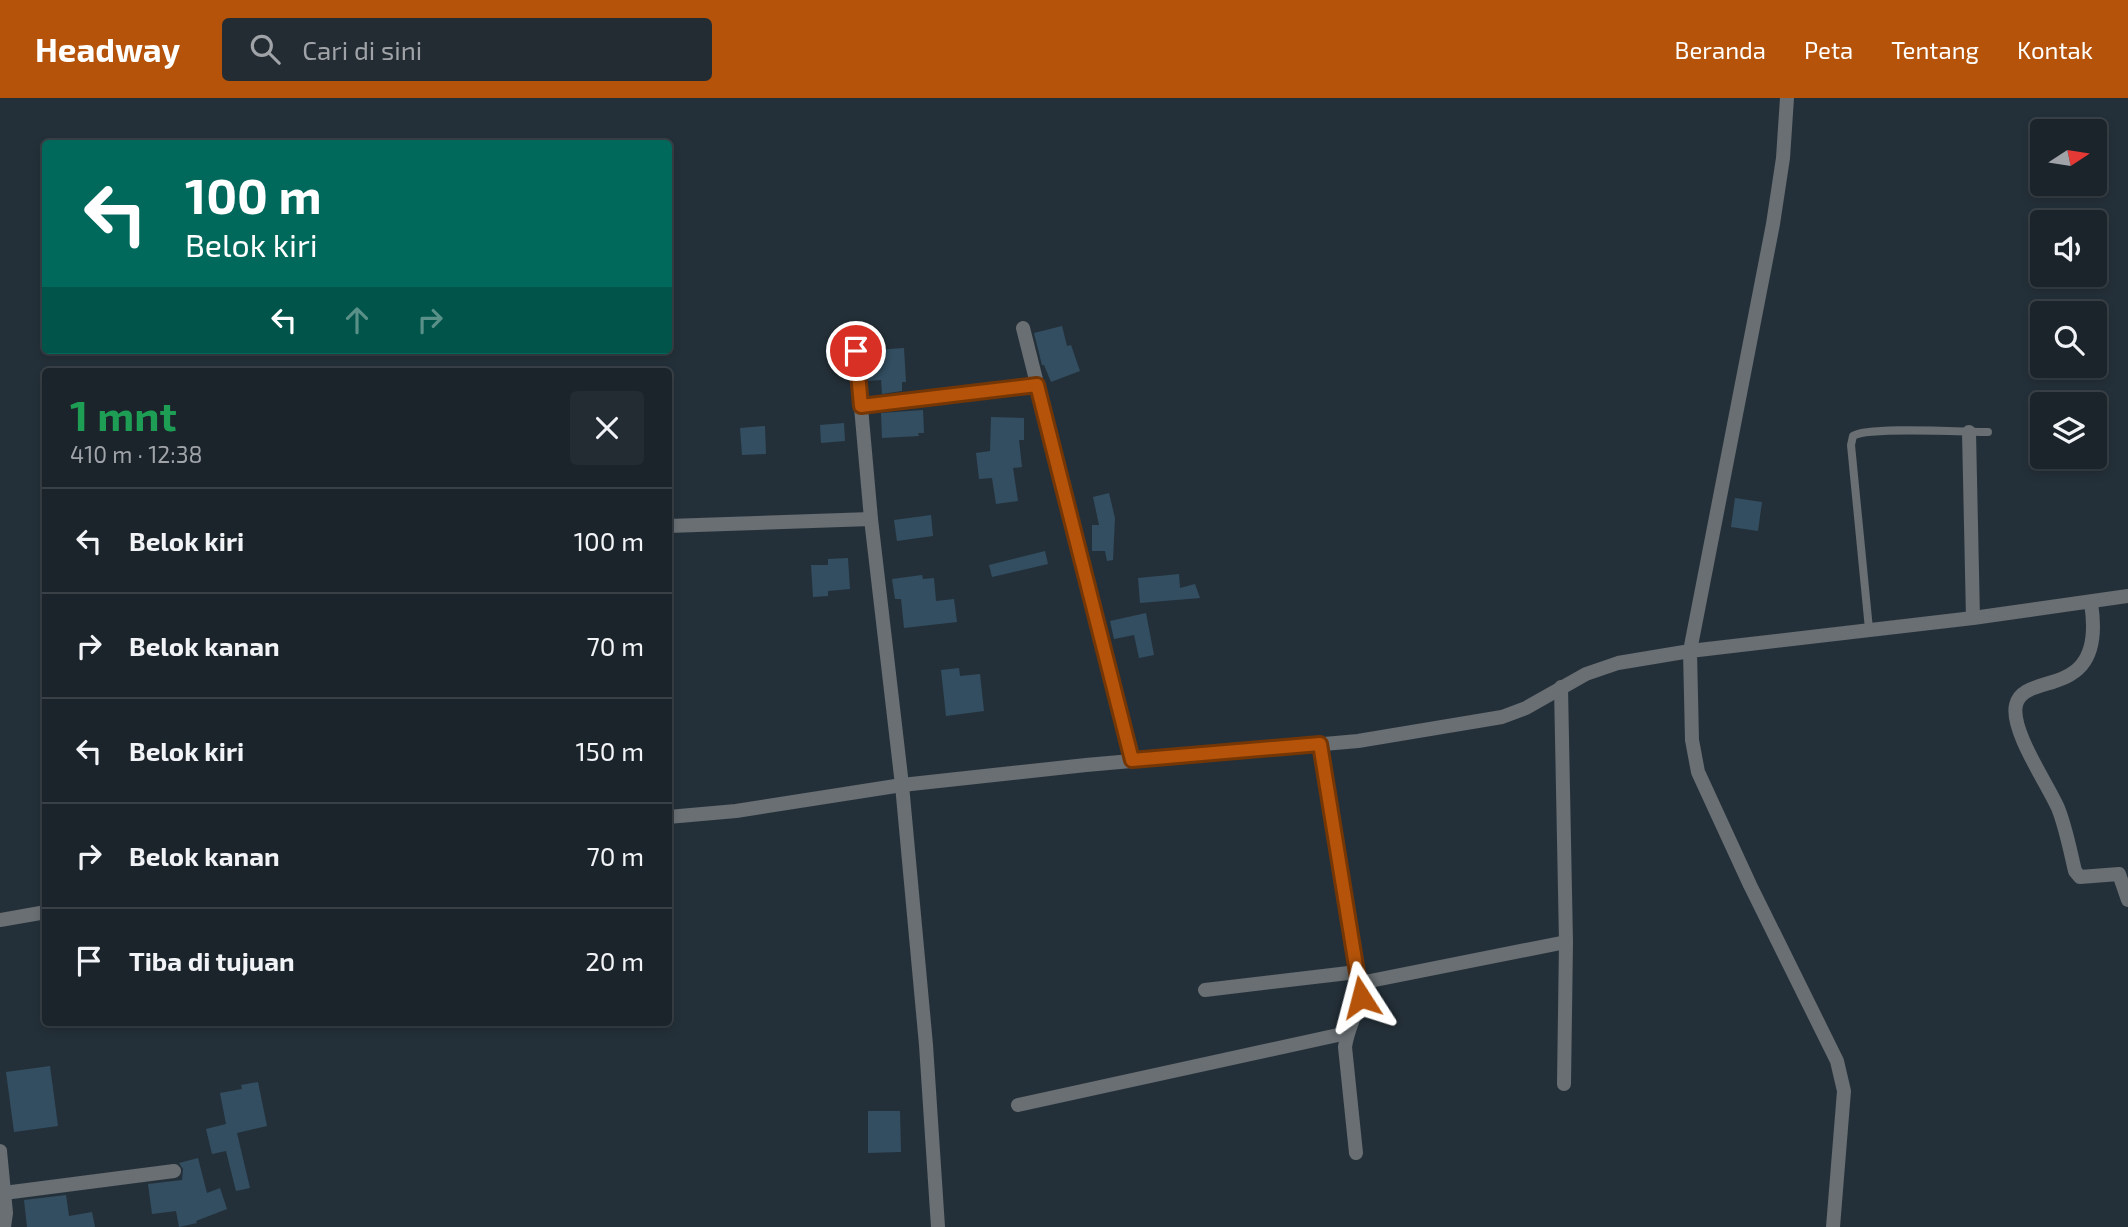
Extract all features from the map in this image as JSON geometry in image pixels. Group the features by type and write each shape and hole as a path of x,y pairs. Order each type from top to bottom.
{"street":[{"path":"1787,98 1783,158 1773,223 1690,651 1692,740 1698,772 1750,885 1837,1060 1844,1091 1833,1227"},
{"path":"1023,328 1132,760"},
{"path":"856,351 871,519 902,785 926,1045 938,1227"},
{"path":"861,406 1037,385"},
{"path":"1969,432 1973,618"},
{"path":"672,526 871,519"},
{"path":"672,817 736,811 902,785 1132,760 1358,741 1502,717 1526,708 1586,674 1618,663 1690,651 1973,618 2128,596"},
{"path":"2091,603 2093,631 2083,666 2070,676 2026,692 2017,703 2017,717 2022,739 2058,809 2075,871 2080,877 2119,874 2128,900"},
{"path":"1561,687 1566,942 1564,1084"},
{"path":"1320,744 1361,997 1347,1033 1345,1047 1356,1153"},
{"path":"0,920 42,913"},
{"path":"1205,990 1358,978 1566,942"},
{"path":"1018,1105 1347,1033"},
{"path":"0,1151 6,1213 4,1227"},
{"path":"4,1193 174,1171"}],"lane":[{"path":"1870,629 1851,445 1853,436 1857,432 1886,431 1988,432"}],"building":[{"path":"1062,326 1067,346 1071,345 1080,371 1051,382 1042,365 1034,333"},
{"path":"873,340 874,350 904,348 906,382 902,382 902,391 882,394 881,380 868,381 865,349 859,341"},
{"path":"923,410 924,433 918,433 919,436 882,438 881,413"},
{"path":"991,417 1024,418 1024,440 1019,440 1022,467 1013,468 1018,501 996,504 992,478 979,479 976,453 990,451"},
{"path":"844,423 845,441 821,443 820,425"},
{"path":"765,426 766,454 742,455 740,428"},
{"path":"1109,493 1115,518 1113,560 1107,561 1105,551 1092,551 1092,525 1099,525 1093,497"},
{"path":"1735,498 1762,502 1758,531 1731,527"},
{"path":"931,515 933,536 897,541 894,520"},
{"path":"1045,551 1048,564 992,577 989,565"},
{"path":"848,558 850,589 828,591 828,596 813,597 811,565 828,565 828,559"},
{"path":"1179,574 1180,588 1195,584 1200,598 1140,603 1138,578"},
{"path":"922,575 923,579 934,578 936,601 954,599 957,622 904,628 901,599 895,599 892,579"},
{"path":"1146,613 1154,655 1139,658 1134,635 1114,639 1110,621"},
{"path":"959,668 960,676 980,674 984,711 946,716 941,670"},
{"path":"50,1066 58,1126 14,1132 6,1072"},
{"path":"258,1082 267,1126 237,1133 250,1188 236,1191 226,1151 212,1154 206,1129 226,1124 220,1093 242,1089 241,1085"},
{"path":"868,1111 900,1111 901,1152 868,1153"},
{"path":"198,1158 207,1193 220,1188 227,1209 196,1221 197,1223 179,1227 176,1211 152,1214 148,1184 182,1180 183,1169 179,1163"},
{"path":"66,1195 69,1216 92,1212 95,1227 27,1227 24,1200"}],"route":[{"path":"856,351 861,406 1037,385 1132,760 1320,744 1361,997"}]}
